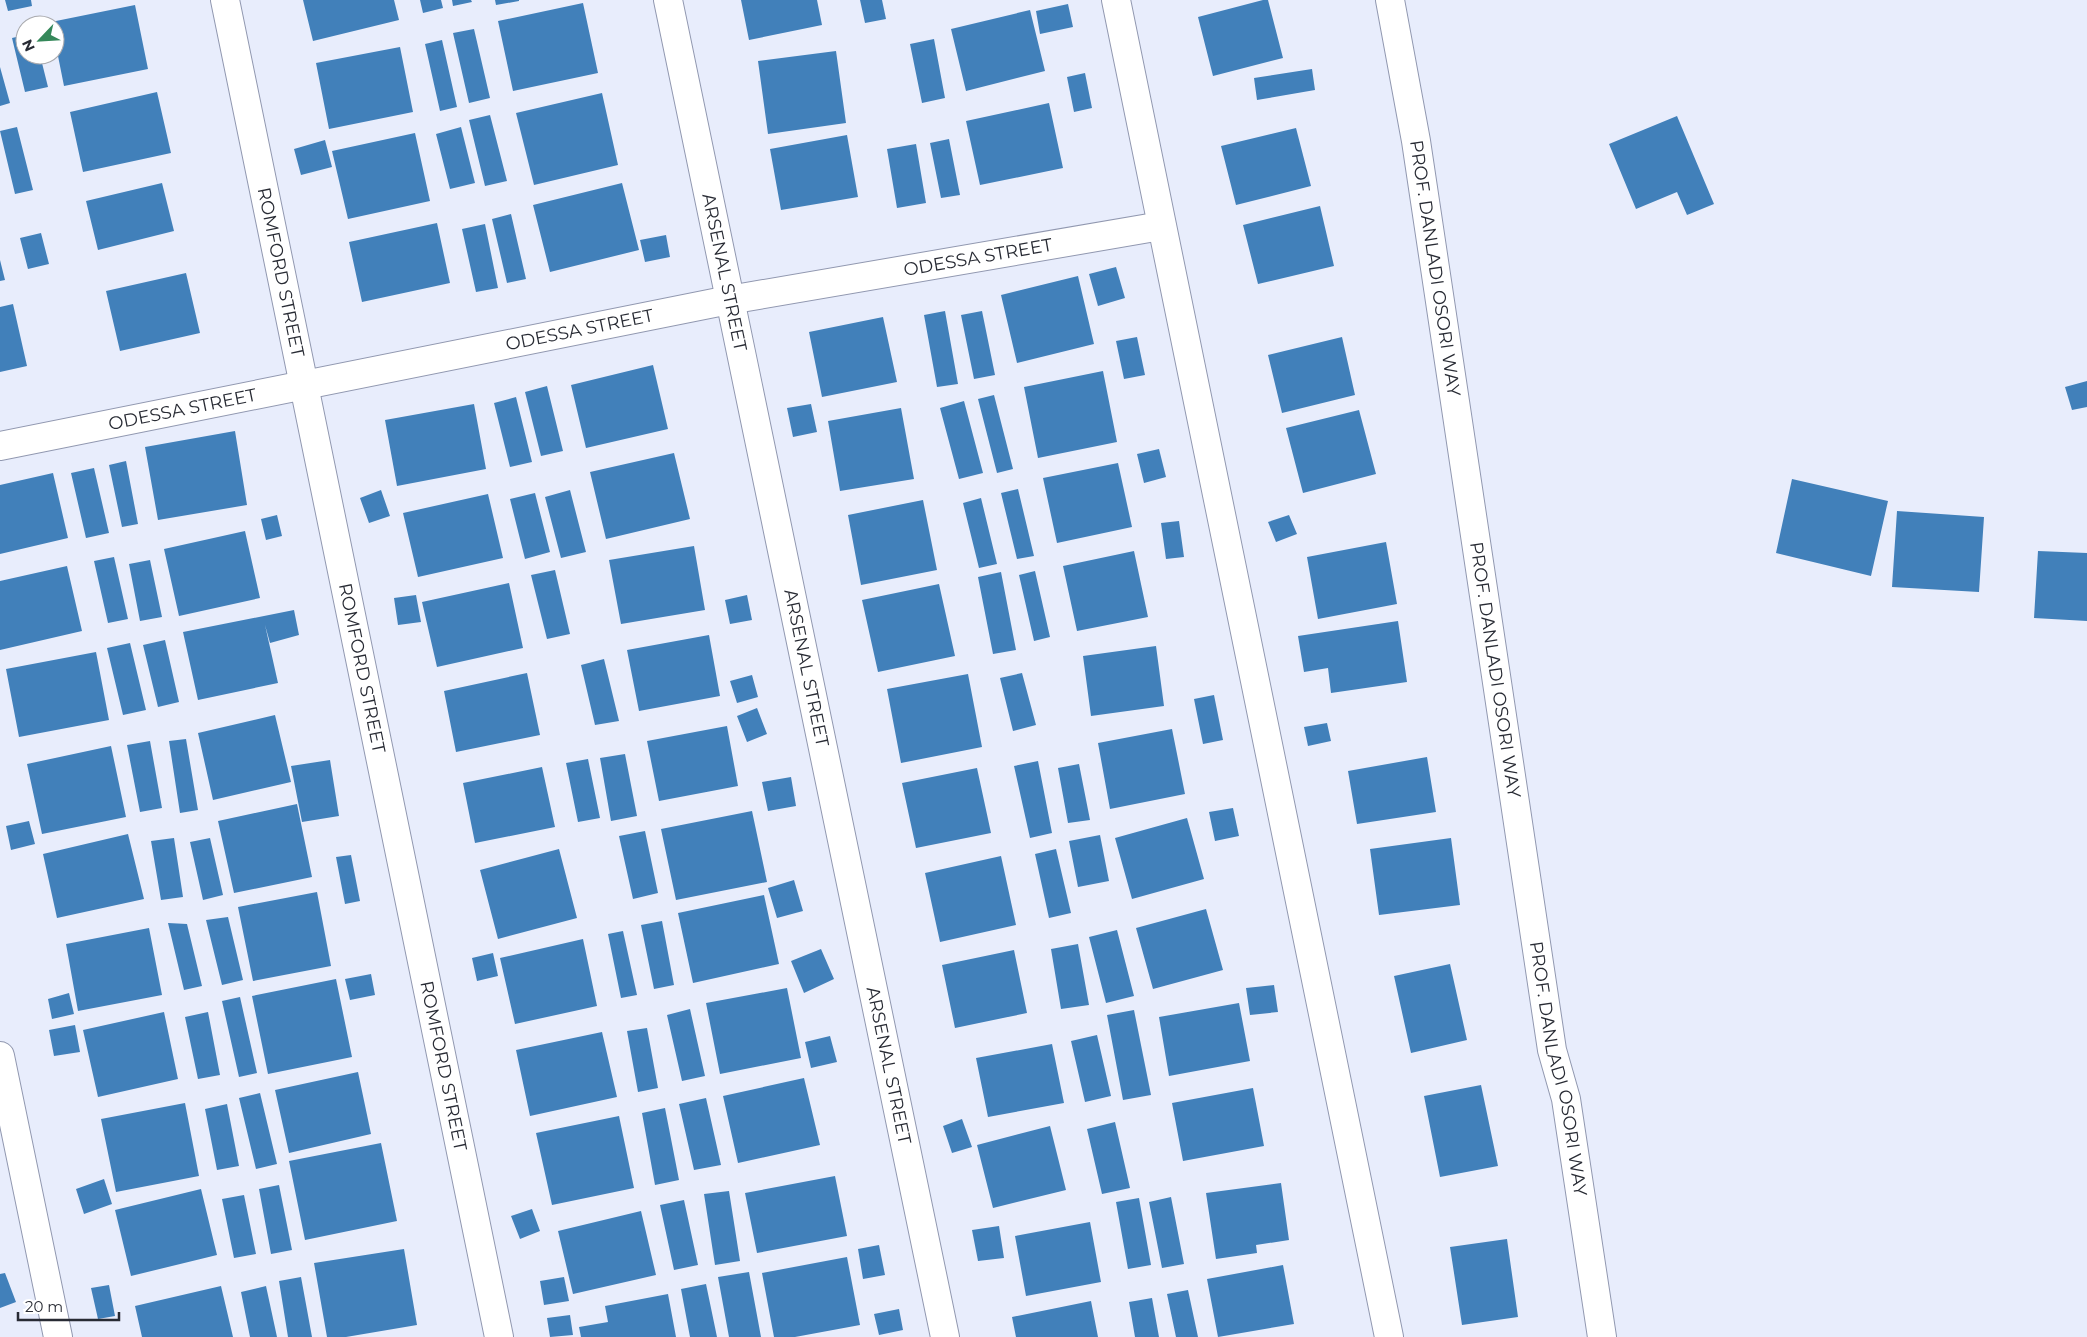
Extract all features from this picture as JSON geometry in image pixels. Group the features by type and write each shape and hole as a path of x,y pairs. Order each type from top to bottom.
{"street":[{"name":"ROMFORD STREET","path":"225,0 499,1337"},
{"name":"ARSENAL STREET","path":"668,0 945,1337"},
{"path":"1116,0 1389,1337"},
{"name":"PROF. DANLADI OSORI WAY","path":"1390,0 1416,141 1552,1050 1566,1099 1602,1337"},
{"name":"ODESSA STREET","path":"0,446 729,300 1161,226"},
{"path":"0,1056 58,1337"}],"building":[{"path":"5,0 31,0 32,6 8,11"},
{"path":"303,0 394,0 399,20 313,41"},
{"path":"420,0 441,0 443,8 423,13"},
{"path":"452,0 471,0 472,2 453,6"},
{"path":"495,0 519,0 519,1 496,5"},
{"path":"741,0 817,0 822,25 749,40"},
{"path":"860,0 882,0 886,19 865,23"},
{"path":"1268,0 1283,58 1213,76 1198,17"},
{"path":"583,3 598,73 513,91 498,21"},
{"path":"1068,4 1073,27 1040,34 1036,11"},
{"path":"135,5 148,69 64,86 60,65 65,65 65,19"},
{"path":"1030,10 1045,71 966,91 951,29"},
{"path":"474,29 490,98 469,103 453,33"},
{"path":"15,37 15,50 12,38"},
{"path":"934,39 945,98 922,103 910,44"},
{"path":"442,40 457,107 440,111 425,44"},
{"path":"400,47 413,112 329,129 316,63"},
{"path":"836,51 846,123 768,134 758,61"},
{"path":"18,65 42,65 48,87 25,92"},
{"path":"0,67 10,103 0,106"},
{"path":"1312,69 1315,90 1257,100 1254,78"},
{"path":"1085,73 1092,108 1074,112 1067,77"},
{"path":"157,92 171,153 83,172 70,112"},
{"path":"602,93 618,165 534,185 516,113"},
{"path":"1049,103 1063,168 980,185 966,121"},
{"path":"490,115 507,181 485,186 469,120"},
{"path":"1677,116 1714,204 1687,215 1677,192 1636,209 1609,144"},
{"path":"17,127 33,190 15,194 0,131"},
{"path":"461,127 475,183 450,189 436,134"},
{"path":"1296,128 1311,186 1236,205 1221,146"},
{"path":"415,133 430,201 348,219 332,151"},
{"path":"847,135 858,197 781,210 770,149"},
{"path":"949,139 960,195 941,198 930,143"},
{"path":"325,140 332,167 301,175 294,149"},
{"path":"916,144 926,203 897,208 887,149"},
{"path":"162,183 174,231 98,250 86,201"},
{"path":"622,183 639,250 550,272 533,205"},
{"path":"1320,206 1334,266 1258,284 1243,225"},
{"path":"511,214 526,279 507,283 492,219"},
{"path":"437,223 450,283 362,302 349,242"},
{"path":"485,224 498,288 476,292 462,229"},
{"path":"41,233 49,264 28,269 20,238"},
{"path":"666,235 670,257 645,262 640,240"},
{"path":"0,260 5,280 0,281"},
{"path":"1116,267 1125,298 1098,306 1089,274"},
{"path":"186,273 200,333 120,351 106,291"},
{"path":"1078,276 1094,344 1017,363 1001,295"},
{"path":"13,304 27,366 0,372 0,307"},
{"path":"945,311 958,384 937,387 924,315"},
{"path":"982,311 995,375 974,379 961,315"},
{"path":"883,317 897,382 822,397 809,332"},
{"path":"1137,337 1145,375 1124,379 1116,341"},
{"path":"1342,337 1355,395 1282,413 1268,355"},
{"path":"653,365 668,429 586,448 571,385"},
{"path":"1103,371 1117,442 1038,458 1024,387"},
{"path":"2087,381 2087,407 2072,410 2065,387"},
{"path":"547,386 563,451 541,456 525,392"},
{"path":"994,395 1013,469 997,473 978,399"},
{"path":"516,397 532,462 510,467 494,403"},
{"path":"964,401 983,473 959,479 940,408"},
{"path":"474,404 486,469 397,486 385,420"},
{"path":"811,404 817,432 793,437 787,408"},
{"path":"901,408 914,479 840,491 828,421"},
{"path":"1359,410 1376,474 1303,493 1286,428"},
{"path":"235,431 247,505 158,520 145,447"},
{"path":"1159,449 1166,477 1144,483 1137,454"},
{"path":"674,453 690,519 606,539 590,472"},
{"path":"126,461 138,524 122,527 109,465"},
{"path":"1118,463 1132,527 1057,543 1043,478"},
{"path":"94,468 109,533 86,538 71,473"},
{"path":"53,473 68,538 0,554 0,485"},
{"path":"1792,479 1888,501 1871,576 1776,553"},
{"path":"1018,489 1034,556 1017,559 1001,493"},
{"path":"381,490 390,516 369,523 360,498"},
{"path":"570,490 586,552 561,558 545,497"},
{"path":"535,493 550,552 525,559 510,499"},
{"path":"488,494 503,558 418,577 403,513"},
{"path":"981,498 997,564 979,568 963,503"},
{"path":"923,500 937,570 861,585 848,515"},
{"path":"1897,511 1984,517 1979,592 1892,587"},
{"path":"277,515 282,536 266,540 261,519"},
{"path":"1289,515 1297,534 1276,542 1268,522"},
{"path":"1179,521 1184,557 1166,559 1161,523"},
{"path":"245,531 260,598 179,616 164,549"},
{"path":"1386,542 1397,604 1318,619 1307,557"},
{"path":"694,546 705,610 621,624 609,560"},
{"path":"1134,551 1148,617 1077,631 1063,566"},
{"path":"2038,551 2087,553 2087,621 2034,618"},
{"path":"114,557 128,619 108,623 94,561"},
{"path":"150,560 162,617 140,621 129,564"},
{"path":"67,566 82,631 0,650 0,581"},
{"path":"555,570 570,634 547,639 531,575"},
{"path":"1035,571 1050,637 1034,641 1019,575"},
{"path":"1001,572 1016,650 993,654 978,577"},
{"path":"509,583 523,648 437,667 422,602"},
{"path":"939,584 955,656 878,672 862,600"},
{"path":"416,595 421,622 398,625 394,598"},
{"path":"747,595 752,620 730,624 725,600"},
{"path":"294,610 299,635 270,643 265,625 278,683 198,700 183,632"},
{"path":"1398,621 1407,682 1331,693 1328,668 1304,672 1298,636"},
{"path":"709,635 720,696 639,711 627,650"},
{"path":"165,640 179,702 158,707 143,645"},
{"path":"130,643 146,710 123,715 107,648"},
{"path":"1156,646 1164,706 1091,716 1083,656"},
{"path":"96,652 109,720 19,737 6,669"},
{"path":"604,659 619,721 595,725 581,665"},
{"path":"527,673 540,735 456,752 444,691"},
{"path":"1022,673 1036,725 1013,731 1000,678"},
{"path":"968,674 982,747 901,763 887,689"},
{"path":"752,675 758,697 737,703 730,681"},
{"path":"1214,695 1223,740 1203,744 1194,699"},
{"path":"757,708 767,734 747,742 737,716"},
{"path":"275,715 291,782 213,800 198,733"},
{"path":"1327,723 1331,741 1308,746 1304,727"},
{"path":"727,726 738,786 659,801 647,741"},
{"path":"1172,729 1185,794 1110,809 1098,743"},
{"path":"186,739 198,810 180,813 169,741"},
{"path":"150,741 162,808 140,812 127,745"},
{"path":"111,746 126,817 42,834 27,764"},
{"path":"625,754 637,816 611,821 600,758"},
{"path":"1427,757 1436,812 1357,824 1348,771"},
{"path":"588,759 600,818 578,822 566,763"},
{"path":"330,760 339,816 302,822 291,766"},
{"path":"1038,761 1052,833 1030,838 1014,766"},
{"path":"1079,764 1090,820 1068,823 1058,768"},
{"path":"542,767 555,827 475,843 463,783"},
{"path":"977,768 991,833 916,848 902,783"},
{"path":"791,777 796,806 768,811 762,782"},
{"path":"297,804 312,877 234,893 218,821"},
{"path":"1233,808 1239,836 1215,841 1209,812"},
{"path":"752,811 767,882 676,900 661,829"},
{"path":"1187,818 1204,879 1132,899 1115,838"},
{"path":"29,821 35,844 11,850 6,826"},
{"path":"645,831 658,893 633,899 619,836"},
{"path":"128,834 144,899 57,918 43,854"},
{"path":"1100,835 1109,881 1078,887 1069,841"},
{"path":"174,838 183,897 161,900 151,841"},
{"path":"210,838 223,895 203,900 190,842"},
{"path":"1451,838 1460,905 1379,915 1370,849"},
{"path":"559,849 577,918 498,939 480,870"},
{"path":"1056,849 1071,913 1049,918 1035,854"},
{"path":"351,855 360,901 345,904 336,857"},
{"path":"1001,856 1016,925 940,942 925,873"},
{"path":"794,880 803,911 777,918 768,888"},
{"path":"317,892 331,966 253,981 238,907"},
{"path":"764,895 779,964 693,983 678,913"},
{"path":"1206,909 1223,970 1153,989 1136,928"},
{"path":"228,917 243,980 222,985 206,920"},
{"path":"662,921 674,985 654,989 641,925"},
{"path":"168,923 187,924 202,986 184,990"},
{"path":"149,928 162,995 78,1011 66,944"},
{"path":"1117,930 1134,996 1106,1003 1089,937"},
{"path":"623,931 637,995 621,998 608,934"},
{"path":"583,939 597,1006 515,1024 500,958"},
{"path":"1078,944 1089,1005 1061,1009 1051,949"},
{"path":"821,949 834,979 804,993 791,961"},
{"path":"1014,950 1027,1013 955,1028 942,965"},
{"path":"493,953 498,976 477,981 472,958"},
{"path":"1450,964 1467,1040 1411,1053 1394,976"},
{"path":"371,974 375,995 350,1000 345,979"},
{"path":"336,979 352,1057 268,1074 252,996"},
{"path":"1274,985 1278,1012 1250,1015 1246,988"},
{"path":"787,988 801,1058 720,1074 706,1003"},
{"path":"69,993 74,1014 52,1019 48,999"},
{"path":"240,997 257,1073 239,1077 222,1001"},
{"path":"1239,1003 1250,1061 1169,1076 1159,1017"},
{"path":"690,1009 705,1076 682,1081 667,1015"},
{"path":"1134,1010 1151,1095 1123,1100 1107,1015"},
{"path":"164,1012 178,1079 98,1097 83,1030"},
{"path":"208,1012 220,1075 198,1079 185,1017"},
{"path":"75,1025 80,1052 54,1056 49,1030"},
{"path":"647,1028 658,1088 638,1092 627,1031"},
{"path":"602,1032 617,1097 530,1116 516,1050"},
{"path":"1097,1035 1111,1096 1085,1102 1071,1041"},
{"path":"830,1036 837,1062 811,1068 805,1042"},
{"path":"1052,1044 1064,1103 988,1117 976,1058"},
{"path":"358,1072 371,1134 289,1153 275,1090"},
{"path":"804,1078 820,1145 738,1163 723,1096"},
{"path":"1481,1085 1498,1166 1440,1177 1424,1096"},
{"path":"1253,1088 1264,1146 1183,1161 1172,1103"},
{"path":"260,1093 277,1164 256,1169 239,1098"},
{"path":"706,1098 721,1165 694,1170 679,1104"},
{"path":"185,1103 199,1176 116,1192 101,1119"},
{"path":"227,1104 239,1166 217,1170 205,1109"},
{"path":"665,1108 679,1180 655,1185 642,1113"},
{"path":"619,1116 634,1188 552,1205 536,1133"},
{"path":"962,1119 972,1147 952,1153 943,1126"},
{"path":"1115,1122 1130,1188 1102,1194 1087,1129"},
{"path":"1050,1126 1066,1190 993,1208 977,1145"},
{"path":"381,1143 397,1221 305,1240 289,1161"},
{"path":"835,1176 847,1236 757,1253 745,1193"},
{"path":"104,1179 112,1204 84,1214 76,1189"},
{"path":"1281,1183 1289,1240 1256,1245 1257,1253 1216,1259 1206,1193"},
{"path":"279,1185 292,1250 271,1254 259,1189"},
{"path":"201,1189 217,1255 131,1276 115,1210"},
{"path":"729,1191 740,1261 715,1265 704,1194"},
{"path":"244,1195 256,1254 234,1258 222,1199"},
{"path":"1171,1197 1184,1264 1162,1268 1149,1202"},
{"path":"1139,1198 1151,1265 1128,1269 1116,1202"},
{"path":"684,1200 698,1265 674,1270 660,1205"},
{"path":"532,1209 540,1231 520,1239 511,1216"},
{"path":"641,1211 656,1275 573,1294 558,1231"},
{"path":"1090,1222 1101,1282 1026,1296 1015,1236"},
{"path":"999,1226 1004,1258 978,1261 972,1230"},
{"path":"1507,1239 1518,1317 1462,1325 1450,1247"},
{"path":"879,1245 885,1275 863,1279 858,1249"},
{"path":"404,1249 417,1325 346,1337 327,1337 314,1263"},
{"path":"847,1257 860,1325 795,1337 774,1337 762,1273"},
{"path":"1283,1265 1294,1324 1218,1337 1207,1279"},
{"path":"749,1272 761,1337 729,1337 718,1277"},
{"path":"5,1273 16,1302 0,1308 0,1274"},
{"path":"301,1277 312,1337 288,1337 279,1281"},
{"path":"564,1277 569,1301 544,1305 540,1281"},
{"path":"706,1284 717,1337 690,1337 681,1289"},
{"path":"109,1285 115,1316 98,1319 91,1288"},
{"path":"221,1286 233,1337 142,1337 135,1306"},
{"path":"266,1286 277,1337 250,1337 241,1292"},
{"path":"1188,1290 1198,1337 1176,1337 1167,1294"},
{"path":"668,1294 676,1337 581,1337 579,1327 608,1322 605,1306"},
{"path":"1152,1298 1159,1337 1135,1337 1129,1302"},
{"path":"1091,1301 1098,1337 1016,1337 1012,1317"},
{"path":"899,1309 903,1330 879,1335 874,1314"},
{"path":"570,1315 573,1335 550,1337 547,1318"}]}
